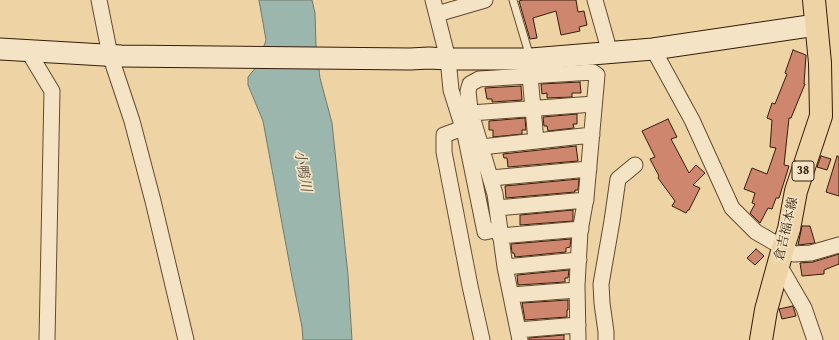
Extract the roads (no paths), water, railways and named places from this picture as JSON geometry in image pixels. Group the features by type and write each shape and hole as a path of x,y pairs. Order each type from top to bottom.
{"main road":[{"name":"倉吉福本線","path":"761,340 766,310 789,228 796,190 821,116 820,64 814,0"}],"street":[{"path":"99,0 153,201 186,340"},
{"path":"485,0 435,7 448,59 452,90 463,128 485,232 580,229"},
{"path":"595,0 610,53"},
{"path":"578,325 519,335 505,267 495,194 471,113 468,91 470,84 480,79 531,67 610,53 652,49 816,25"},
{"path":"0,49 115,55 430,58 593,72 597,75 586,200 580,229 577,290 578,340"},
{"path":"652,49 692,120 732,208 781,257 804,308 815,340"},
{"path":"28,51 52,91 47,340"},
{"path":"531,67 536,141"},
{"path":"471,113 594,104"},
{"path":"463,128 444,135 444,152 482,340"},
{"path":"481,147 592,135"},
{"path":"606,340 601,284 618,179 635,165"},
{"path":"491,178 589,169"},
{"path":"497,208 586,200"},
{"path":"781,257 794,254 811,254 839,245"},
{"path":"505,267 579,260"},
{"path":"511,295 577,290"}],"lane":[{"path":"513,0 531,67"}],"water":[{"name":"小鴨川","path":"259,0 312,0 315,13 316,45 320,78 332,123 348,275 352,340 303,340 302,327 263,121 248,85 248,77 257,66 266,40"}]}
